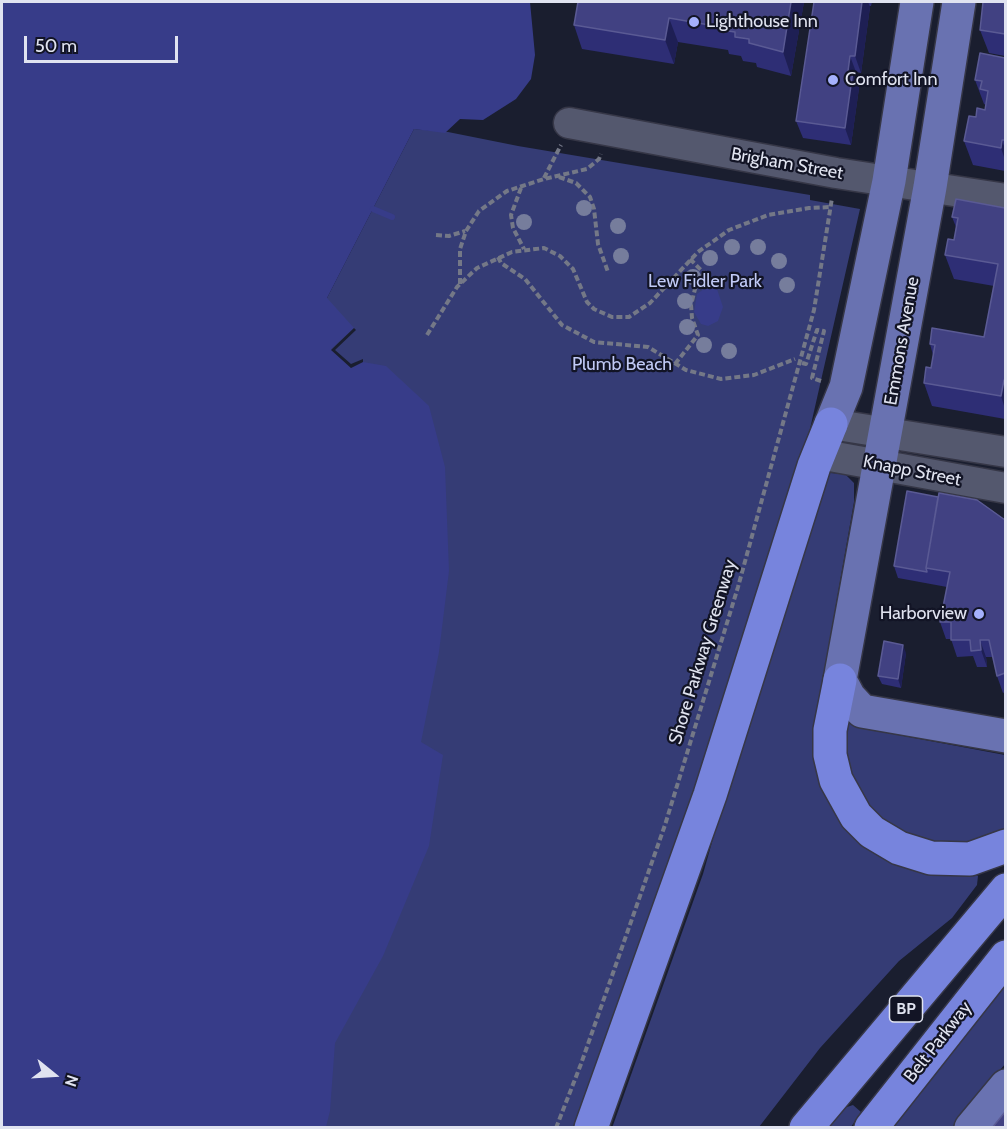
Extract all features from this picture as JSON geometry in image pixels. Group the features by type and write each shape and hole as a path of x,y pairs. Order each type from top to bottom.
{"highway":[{"path":"591,1128 710,795 825,439"},
{"path":"840,680 830,730 830,755 836,780 856,816 872,832 899,848 931,858 970,858 1005,846"},
{"name":"BP","path":"806,1128 1005,890"},
{"name":"Belt Parkway","path":"871,1128 1005,957"}],"main road":[{"path":"825,439 846,387 889,181 917,2"},
{"name":"Emmons Avenue","path":"840,680 930,187 958,2"},
{"path":"840,680 849,697 862,711 1005,736"},
{"path":"971,1128 1005,1086"}],"street":[{"name":"Brigham Street","path":"569,123 836,173 1005,200"},
{"name":"Knapp Street","path":"825,439 886,433 1005,452"},
{"name":"Knapp Street","path":"825,439 881,464 1005,488"}],"path":[{"path":"544,179 559,152"},
{"path":"460,285 460,249 466,231 479,211 493,198 544,179 587,170 599,159"},
{"name":"Shore Parkway Greenway","path":"556,1128 581,1064 665,825 738,587 813,310 836,173"},
{"path":"555,176 576,183 590,197 594,209 598,244 608,272"},
{"path":"521,187 511,215 513,228 524,249"},
{"path":"427,335 447,300 460,285 477,268 498,257 524,249 544,248 560,256 573,269 587,302 594,309 603,314 621,317 640,312 690,259 710,242 748,222 785,212 831,207"},
{"path":"436,235 449,236 466,231"},
{"path":"498,257 501,262 525,279 550,312 569,331 602,344 648,347 675,364 695,373 721,379 754,375 795,360"},
{"path":"675,364 698,336 692,318 691,305 696,285 704,273 690,259"},
{"path":"802,363 806,364 817,330 824,332 812,378 820,380"}],"green space":[{"path":"414,129 448,132 810,195 810,200 860,209 802,464 699,789 581,1127 2,1127 2,1029 327,298"},
{"path":"830,473 845,474 854,483 854,502 816,718 823,785 978,876 977,885 952,918 899,961 820,1048 759,1127 612,1128 703,874 743,732 817,491"},
{"path":"840,717 861,728 1005,755 1005,836 961,850 889,830 854,798"},
{"path":"1005,984 1005,1064 953,1127 893,1128"},
{"path":"853,1105 861,1112 851,1127 827,1128 844,1108"}],"shaded area":[{"path":"2,2 530,2 535,55 531,79 516,99 483,120 460,119 445,133 414,129 327,298 354,328 331,349 351,368 363,362 386,366 429,406 445,467 449,571 439,652 421,742 443,755 429,846 383,956 335,1043 330,1111 326,1127 2,1128"},
{"path":"708,286 717,289 723,307 718,321 708,326 701,324 694,312 697,294"}],"pier":[{"path":"354,328 356,330 335,350 351,364 363,359 363,362 351,368 331,350"}],"building":[{"path":"578,2 791,2 783,52 749,43 749,39 735,37 735,32 721,30 721,27 669,18 665,40 574,25"},
{"name":"Comfort Inn","path":"814,2 862,2 855,56 850,56 848,71 853,71 845,128 796,121"},
{"path":"983,2 1005,2 1005,34 980,30"},
{"path":"980,53 1005,58 1005,140 1002,140 1001,148 964,141 969,116 976,117 977,108 985,110 988,91 980,89 982,81 975,80"},
{"path":"956,199 1005,208 1005,380 1001,396 924,383 926,367 931,368 935,345 930,344 932,328 984,337 998,264 945,255 948,239 954,240 958,218 952,217"},
{"path":"907,491 938,497 927,572 894,566"},
{"name":"Harborview","path":"939,493 977,500 1005,520 1005,673 997,676 989,640 980,640 981,650 971,651 970,640 951,640 951,622 940,622 950,572 926,568"},
{"path":"884,641 903,645 898,679 878,676"},
{"path":"1005,1112 1005,1128 992,1128"}],"waterway":[{"path":"373,209 392,217"}],"place":[{"name":"Lighthouse Inn","path":"694,22"},
{"name":"Comfort Inn","path":"833,80"},
{"name":"Harborview","path":"979,614"}],"park label":[{"name":"Lew Fidler Park","path":"705,282"},
{"name":"Plumb Beach","path":"622,365"}]}
